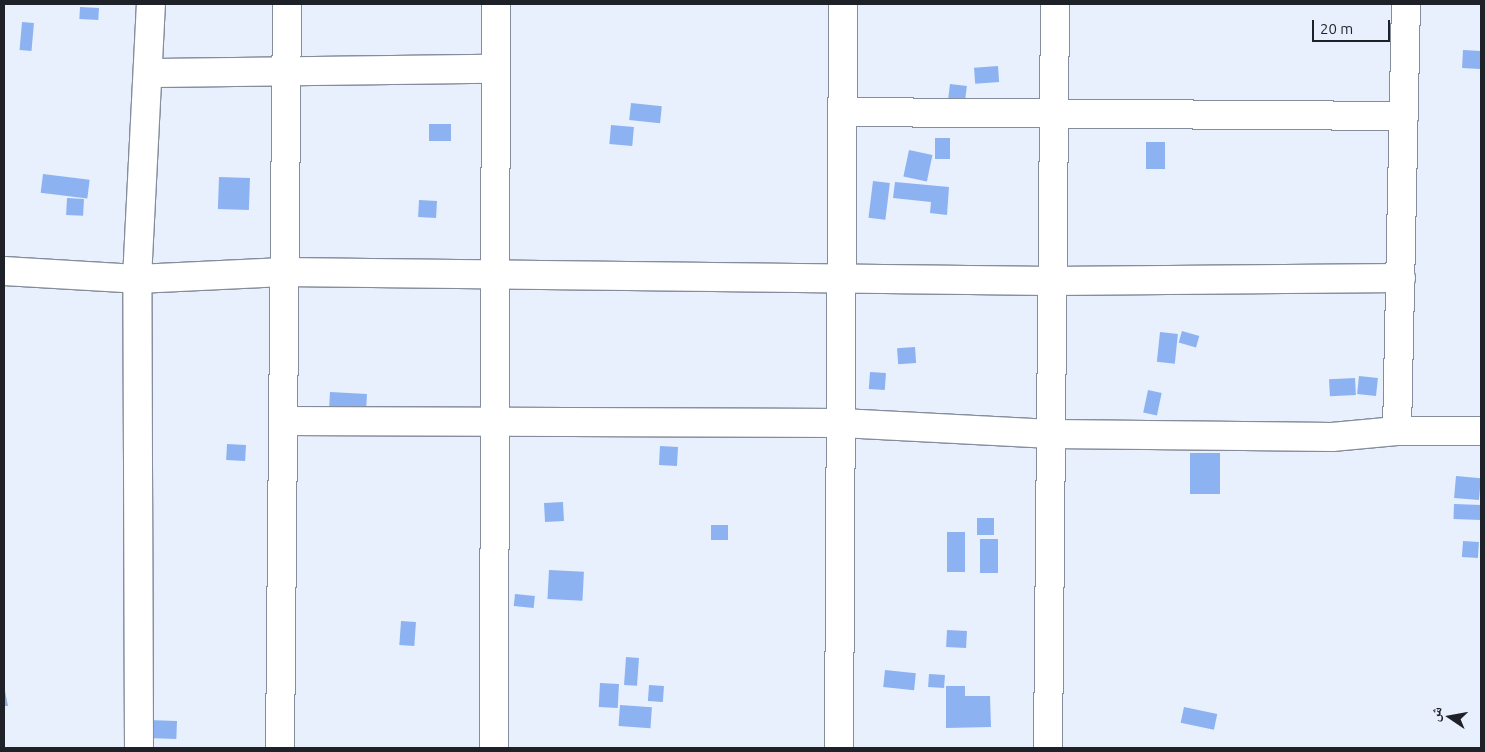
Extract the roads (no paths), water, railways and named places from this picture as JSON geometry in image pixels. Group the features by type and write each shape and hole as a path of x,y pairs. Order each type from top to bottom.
{"street":[{"path":"139,748 137,279 150,73 151,4"},
{"path":"280,748 287,4"},
{"path":"494,748 496,4"},
{"path":"839,748 843,4"},
{"path":"1048,748 1052,434 1052,113 1055,4"},
{"path":"1397,431 1406,4"},
{"path":"150,73 496,69"},
{"path":"842,112 1404,116"},
{"path":"4,271 137,279 284,272 1051,281 1401,278"},
{"path":"283,422 841,423 1052,434 1332,437 1397,431 1481,431"}]}
